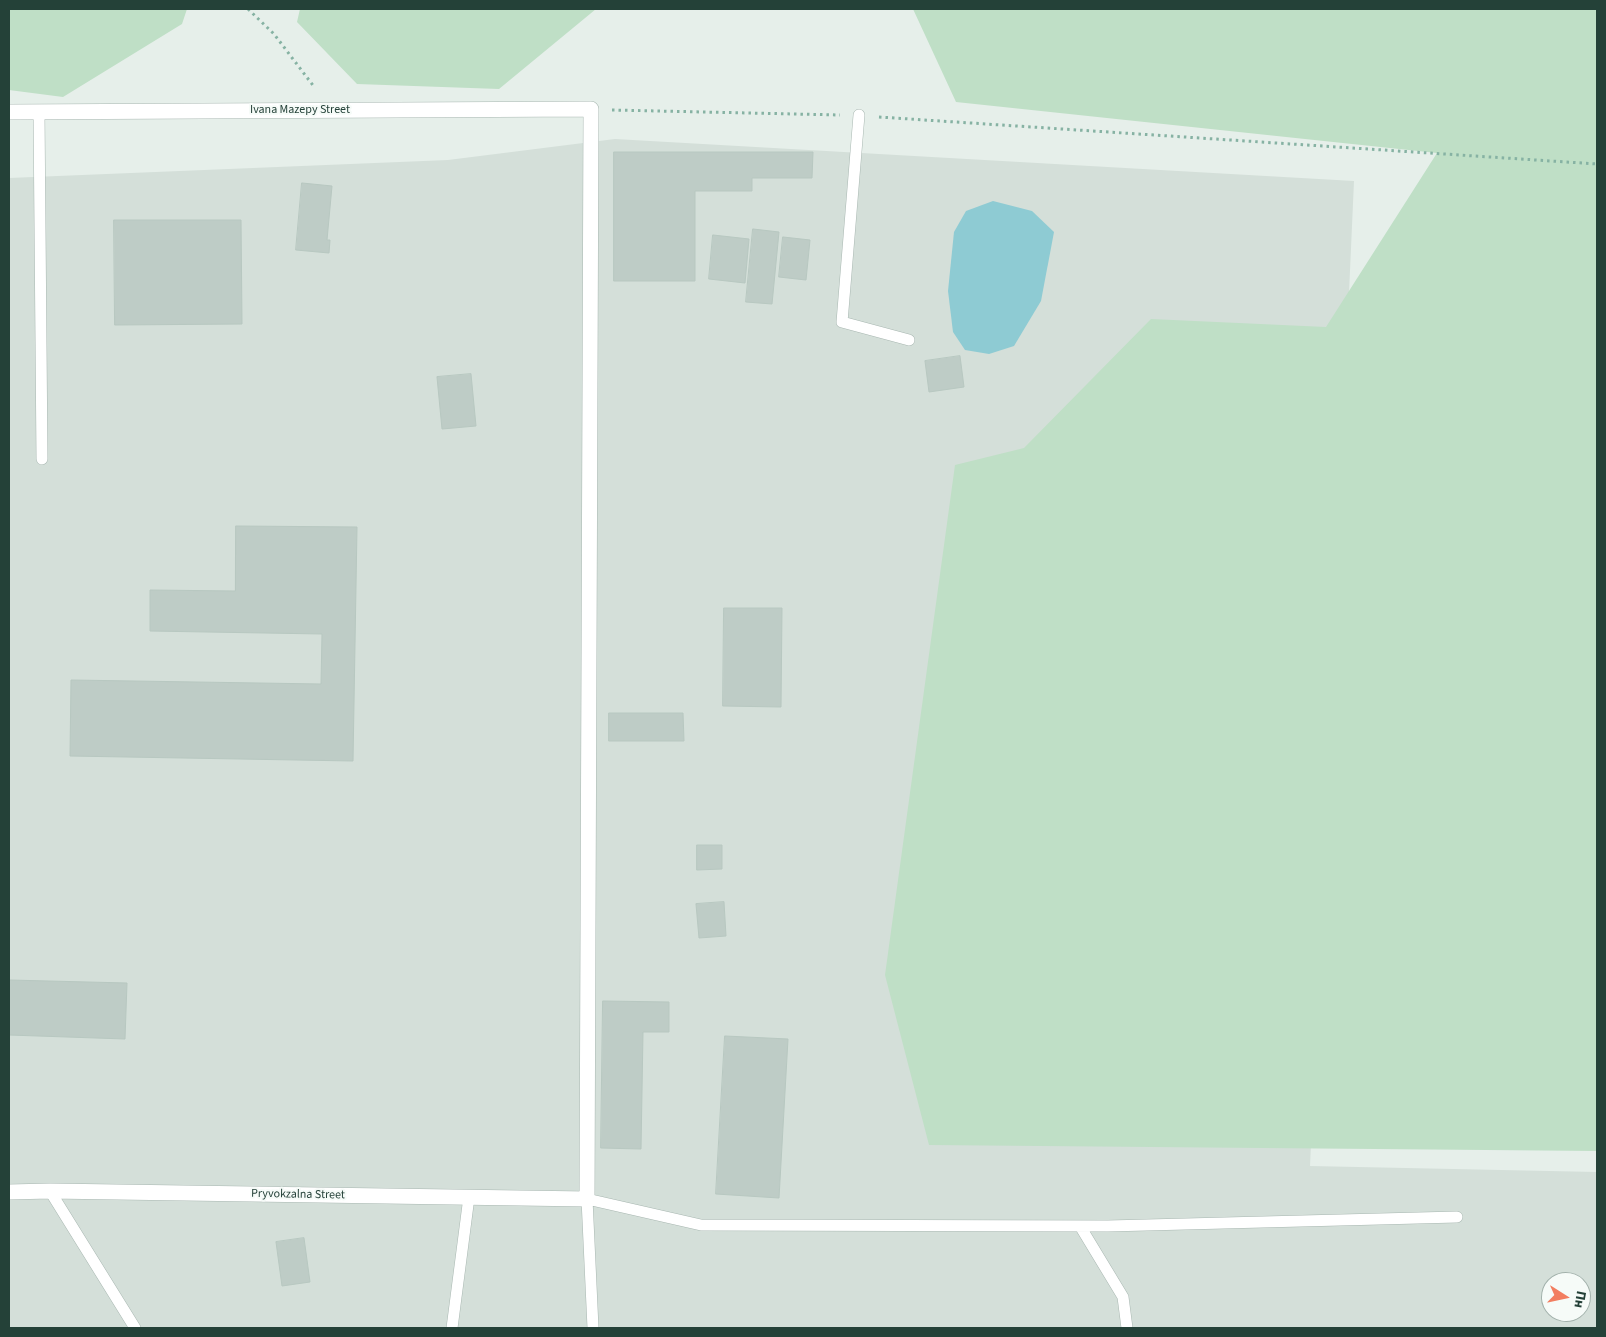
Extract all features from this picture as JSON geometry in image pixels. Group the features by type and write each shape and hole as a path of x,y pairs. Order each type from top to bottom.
{"street":[{"name":"Ivana Mazepy Street","path":"9,112 591,109"},
{"path":"587,1199 591,109"},
{"name":"Pryvokzalna Street","path":"9,1192 587,1199"}],"lane":[{"path":"39,111 42,459"},
{"path":"859,116 842,322 909,340"},
{"path":"50,1191 135,1328"},
{"path":"452,1328 469,1197"},
{"path":"593,1328 587,1199 701,1225 1080,1226 1457,1217"},
{"path":"1080,1226 1123,1297 1127,1328"}],"path":[{"path":"248,9 274,34 332,110"},
{"path":"591,109 859,116 1597,164"}],"shaded area":[{"path":"615,139 1354,181 1310,1166 1597,1172 1597,1328 9,1328 9,178 448,160"}],"green space":[{"path":"9,9 187,9 182,24 63,97 9,90"},
{"path":"300,9 596,9 499,89 357,84 297,22"},
{"path":"913,9 1597,9 1597,1151 929,1145 885,975 955,465 1024,448 1151,319 1326,327 1437,153 956,102"}],"water":[{"path":"993,201 1032,211 1054,232 1041,301 1014,346 989,354 965,350 953,332 948,291 954,232 966,211"}],"building":[{"path":"614,152 813,152 812,178 752,178 752,191 695,191 695,281 614,281"},
{"path":"302,183 332,186 327,240 330,240 329,253 296,250"},
{"path":"114,220 241,220 242,324 115,325"},
{"path":"753,229 779,232 772,304 746,302"},
{"path":"713,235 749,239 745,283 709,279"},
{"path":"783,237 810,240 806,280 779,277"},
{"path":"960,356 964,387 929,392 925,361"},
{"path":"471,374 476,426 442,429 437,377"},
{"path":"236,526 357,527 353,761 70,756 71,680 321,684 322,634 150,631 150,590 235,591"},
{"path":"724,608 782,608 781,707 723,706"},
{"path":"609,713 683,713 684,741 609,741"},
{"path":"697,845 722,845 722,869 697,870"},
{"path":"724,902 726,936 699,938 696,904"},
{"path":"9,980 127,983 125,1039 9,1035"},
{"path":"603,1001 669,1002 669,1032 643,1032 641,1149 601,1148"},
{"path":"725,1036 788,1039 779,1198 716,1194"},
{"path":"304,1238 310,1282 282,1286 276,1242"}]}
